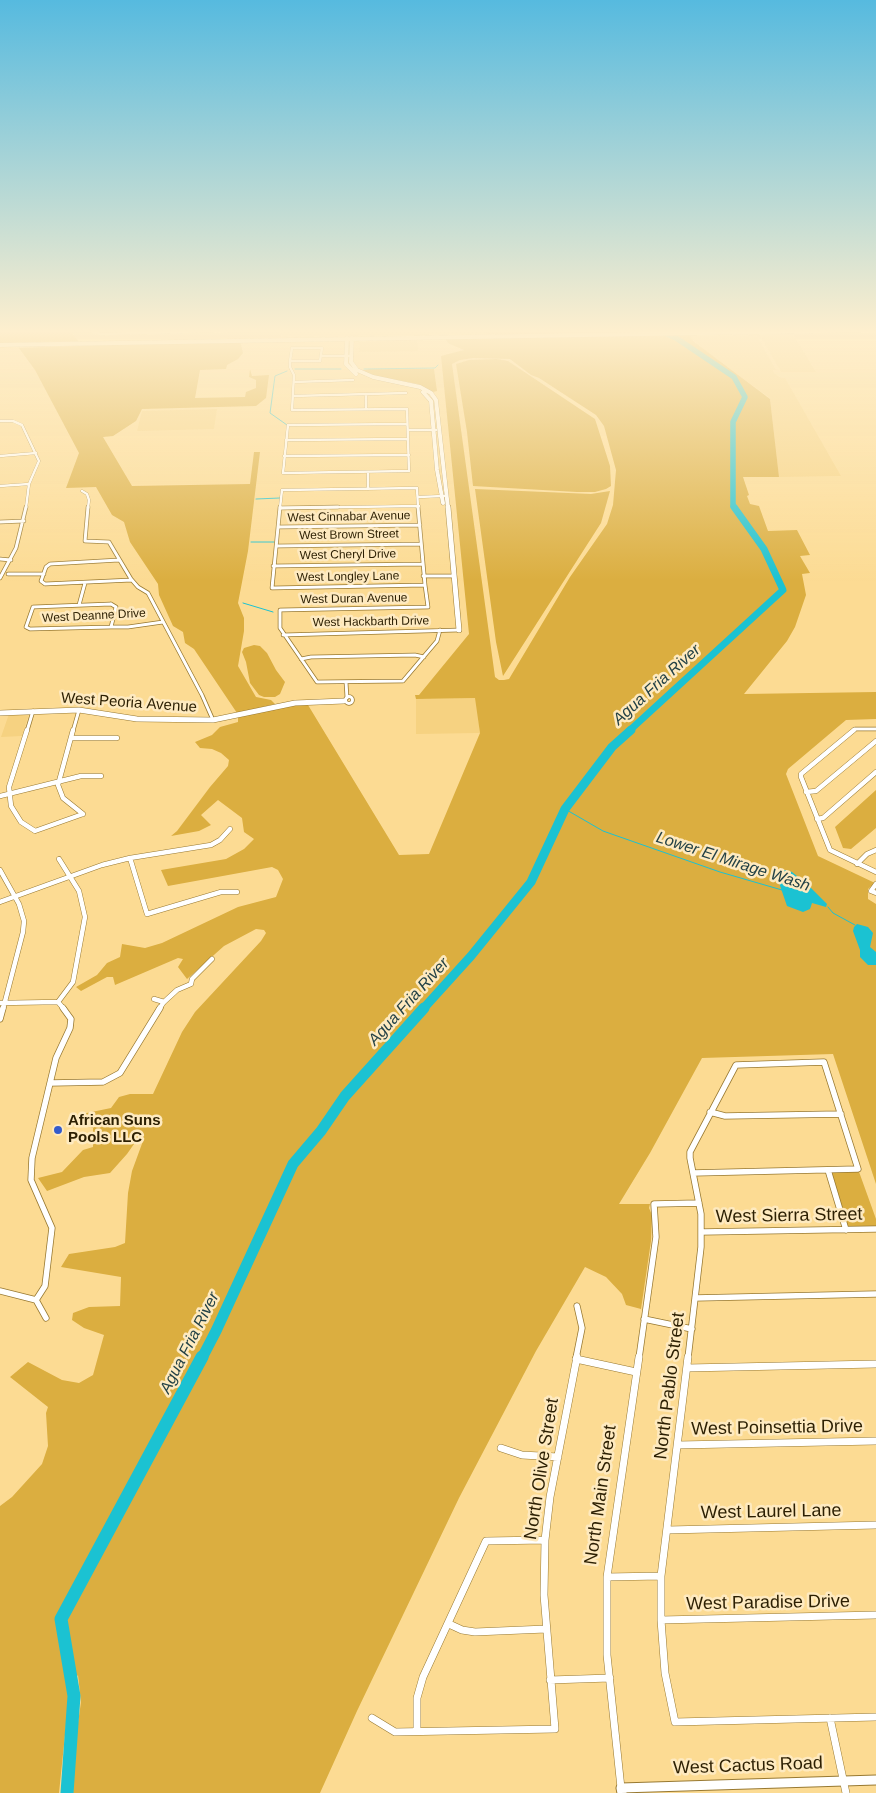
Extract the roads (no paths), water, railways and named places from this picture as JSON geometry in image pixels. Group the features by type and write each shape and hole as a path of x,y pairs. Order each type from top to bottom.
{"street":[{"path":"407,414 409,471 283,473 288,425 407,424"},
{"path":"432,414 437,474 444,496"},
{"path":"438,414 444,496 454,570 459,630"},
{"path":"0,421 7,420 22,425 39,458 29,484 24,521 11,560 0,578"},
{"path":"408,430 440,430"},
{"path":"286,440 408,439"},
{"path":"0,456 36,452"},
{"path":"284,456 409,455"},
{"path":"368,472 368,489"},
{"path":"0,486 29,484"},
{"path":"273,566 277,546 282,490 417,488 425,585"},
{"path":"82,492 87,494 89,500 85,541 108,541 132,580 138,587 148,593 202,695 213,720"},
{"path":"418,497 444,496"},
{"path":"280,508 419,506"},
{"path":"0,522 24,521"},
{"name":"West Cinnabar Avenue","path":"279,527 420,525"},
{"name":"West Brown Street","path":"277,546 422,544"},
{"path":"0,560 11,560"},
{"path":"119,560 50,564 46,567 41,583 132,580"},
{"name":"West Cheryl Drive","path":"273,566 423,564"},
{"name":"West Longley Lane","path":"273,566 272,588 425,585"},
{"path":"8,574 44,574"},
{"path":"424,576 454,576"},
{"path":"85,583 79,605 115,605 111,627"},
{"name":"West Duran Avenue","path":"273,612 428,608 425,585"},
{"name":"West Deanne Drive","path":"79,605 33,607 27,629 111,627 163,622"},
{"path":"280,611 279,625 283,634 316,682 403,681 438,641 440,630"},
{"name":"West Hackbarth Drive","path":"283,634 459,630"},
{"path":"300,659 312,657 424,657"},
{"path":"346,682 346,700"},
{"name":"West Peoria Avenue","path":"0,713 79,710 137,719 213,720 296,703 346,700"},
{"path":"33,711 8,794 11,806 21,822 35,831 83,814 63,798 58,791 59,781 79,710"},
{"path":"876,729 856,729 801,774 806,792 830,850 876,872"},
{"path":"71,738 117,738"},
{"path":"806,792 816,791 876,741"},
{"path":"817,819 823,818 876,772"},
{"path":"0,796 82,776 101,776"},
{"path":"0,902 102,865 130,858 211,845 220,840 230,829"},
{"path":"857,864 867,854 876,850"},
{"path":"130,858 147,914 221,892 237,892"},
{"path":"58,1002 72,982 85,924 82,898 71,876 59,859"},
{"path":"0,870 22,910 24,927 2,1003 0,1019"},
{"path":"876,884 871,891 876,894"},
{"path":"50,1083 103,1082 120,1073 164,1002 177,990 191,984 192,979 212,959"},
{"path":"154,999 164,1002"},
{"path":"2,1003 58,1002"},
{"path":"36,1300 45,1286 52,1228 31,1180 32,1158 56,1058 70,1028 71,1019 58,1002"},
{"name":"North Pablo Street","path":"830,1718 675,1722 665,1672 661,1620 661,1576 692,1329 702,1232 690,1152 736,1064 824,1062 840,1114"},
{"path":"693,1173 858,1169 840,1114 725,1116 710,1112"},
{"path":"828,1170 846,1230"},
{"name":"North Main Street","path":"622,1791 606,1632 607,1577 656,1237 654,1204 699,1203"},
{"name":"West Sierra Street","path":"702,1232 876,1229"},
{"path":"0,1290 36,1300 46,1318"},
{"path":"695,1298 876,1294"},
{"name":"North Olive Street","path":"417,1731 555,1729 546,1629 545,1540 550,1497 582,1328 577,1306"},
{"path":"644,1320 692,1329"},
{"path":"576,1359 636,1372"},
{"path":"687,1368 876,1364"},
{"name":"West Poinsettia Drive","path":"678,1446 876,1441"},
{"path":"502,1448 522,1455 558,1457"},
{"name":"West Laurel Lane","path":"668,1530 876,1525"},
{"path":"372,1718 395,1732 417,1731 419,1688 486,1541 545,1540"},
{"path":"607,1577 661,1576"},
{"name":"West Paradise Drive","path":"661,1620 876,1615"},
{"path":"449,1624 468,1631 546,1629"},
{"path":"550,1680 610,1678"},
{"path":"846,1793 830,1718 876,1717"},
{"name":"West Cactus Road","path":"622,1791 876,1780"}],"water":[{"path":"785,870 792,872 808,885 827,904 826,907 812,903 810,909 803,912 787,906 776,874"},
{"path":"857,924 868,927 873,933 870,947 876,952 876,965 868,965 860,957 860,950 853,931"}],"waterway":[{"path":"271,414 287,425"},
{"name":"Agua Fria River","path":"734,507 733,422 737,414"},
{"path":"256,499 280,498"},
{"name":"Agua Fria River","path":"629,731 783,590 764,549 734,507"},
{"path":"251,542 274,542"},
{"path":"243,603 273,612"},
{"name":"Agua Fria River","path":"423,1009 471,956 531,882 565,809 612,747 631,730"},
{"name":"Lower El Mirage Wash","path":"565,809 603,831 720,872 782,890"},
{"name":"Lower El Mirage Wash","path":"828,907 833,913 855,925"},
{"name":"Agua Fria River","path":"202,1358 293,1164 321,1131 345,1096 424,1008"},
{"name":"Agua Fria River","path":"67,1793 74,1696 61,1619 202,1357"}],"place":[{"name":"African Suns Pools LLC","path":"58,1130"}]}
